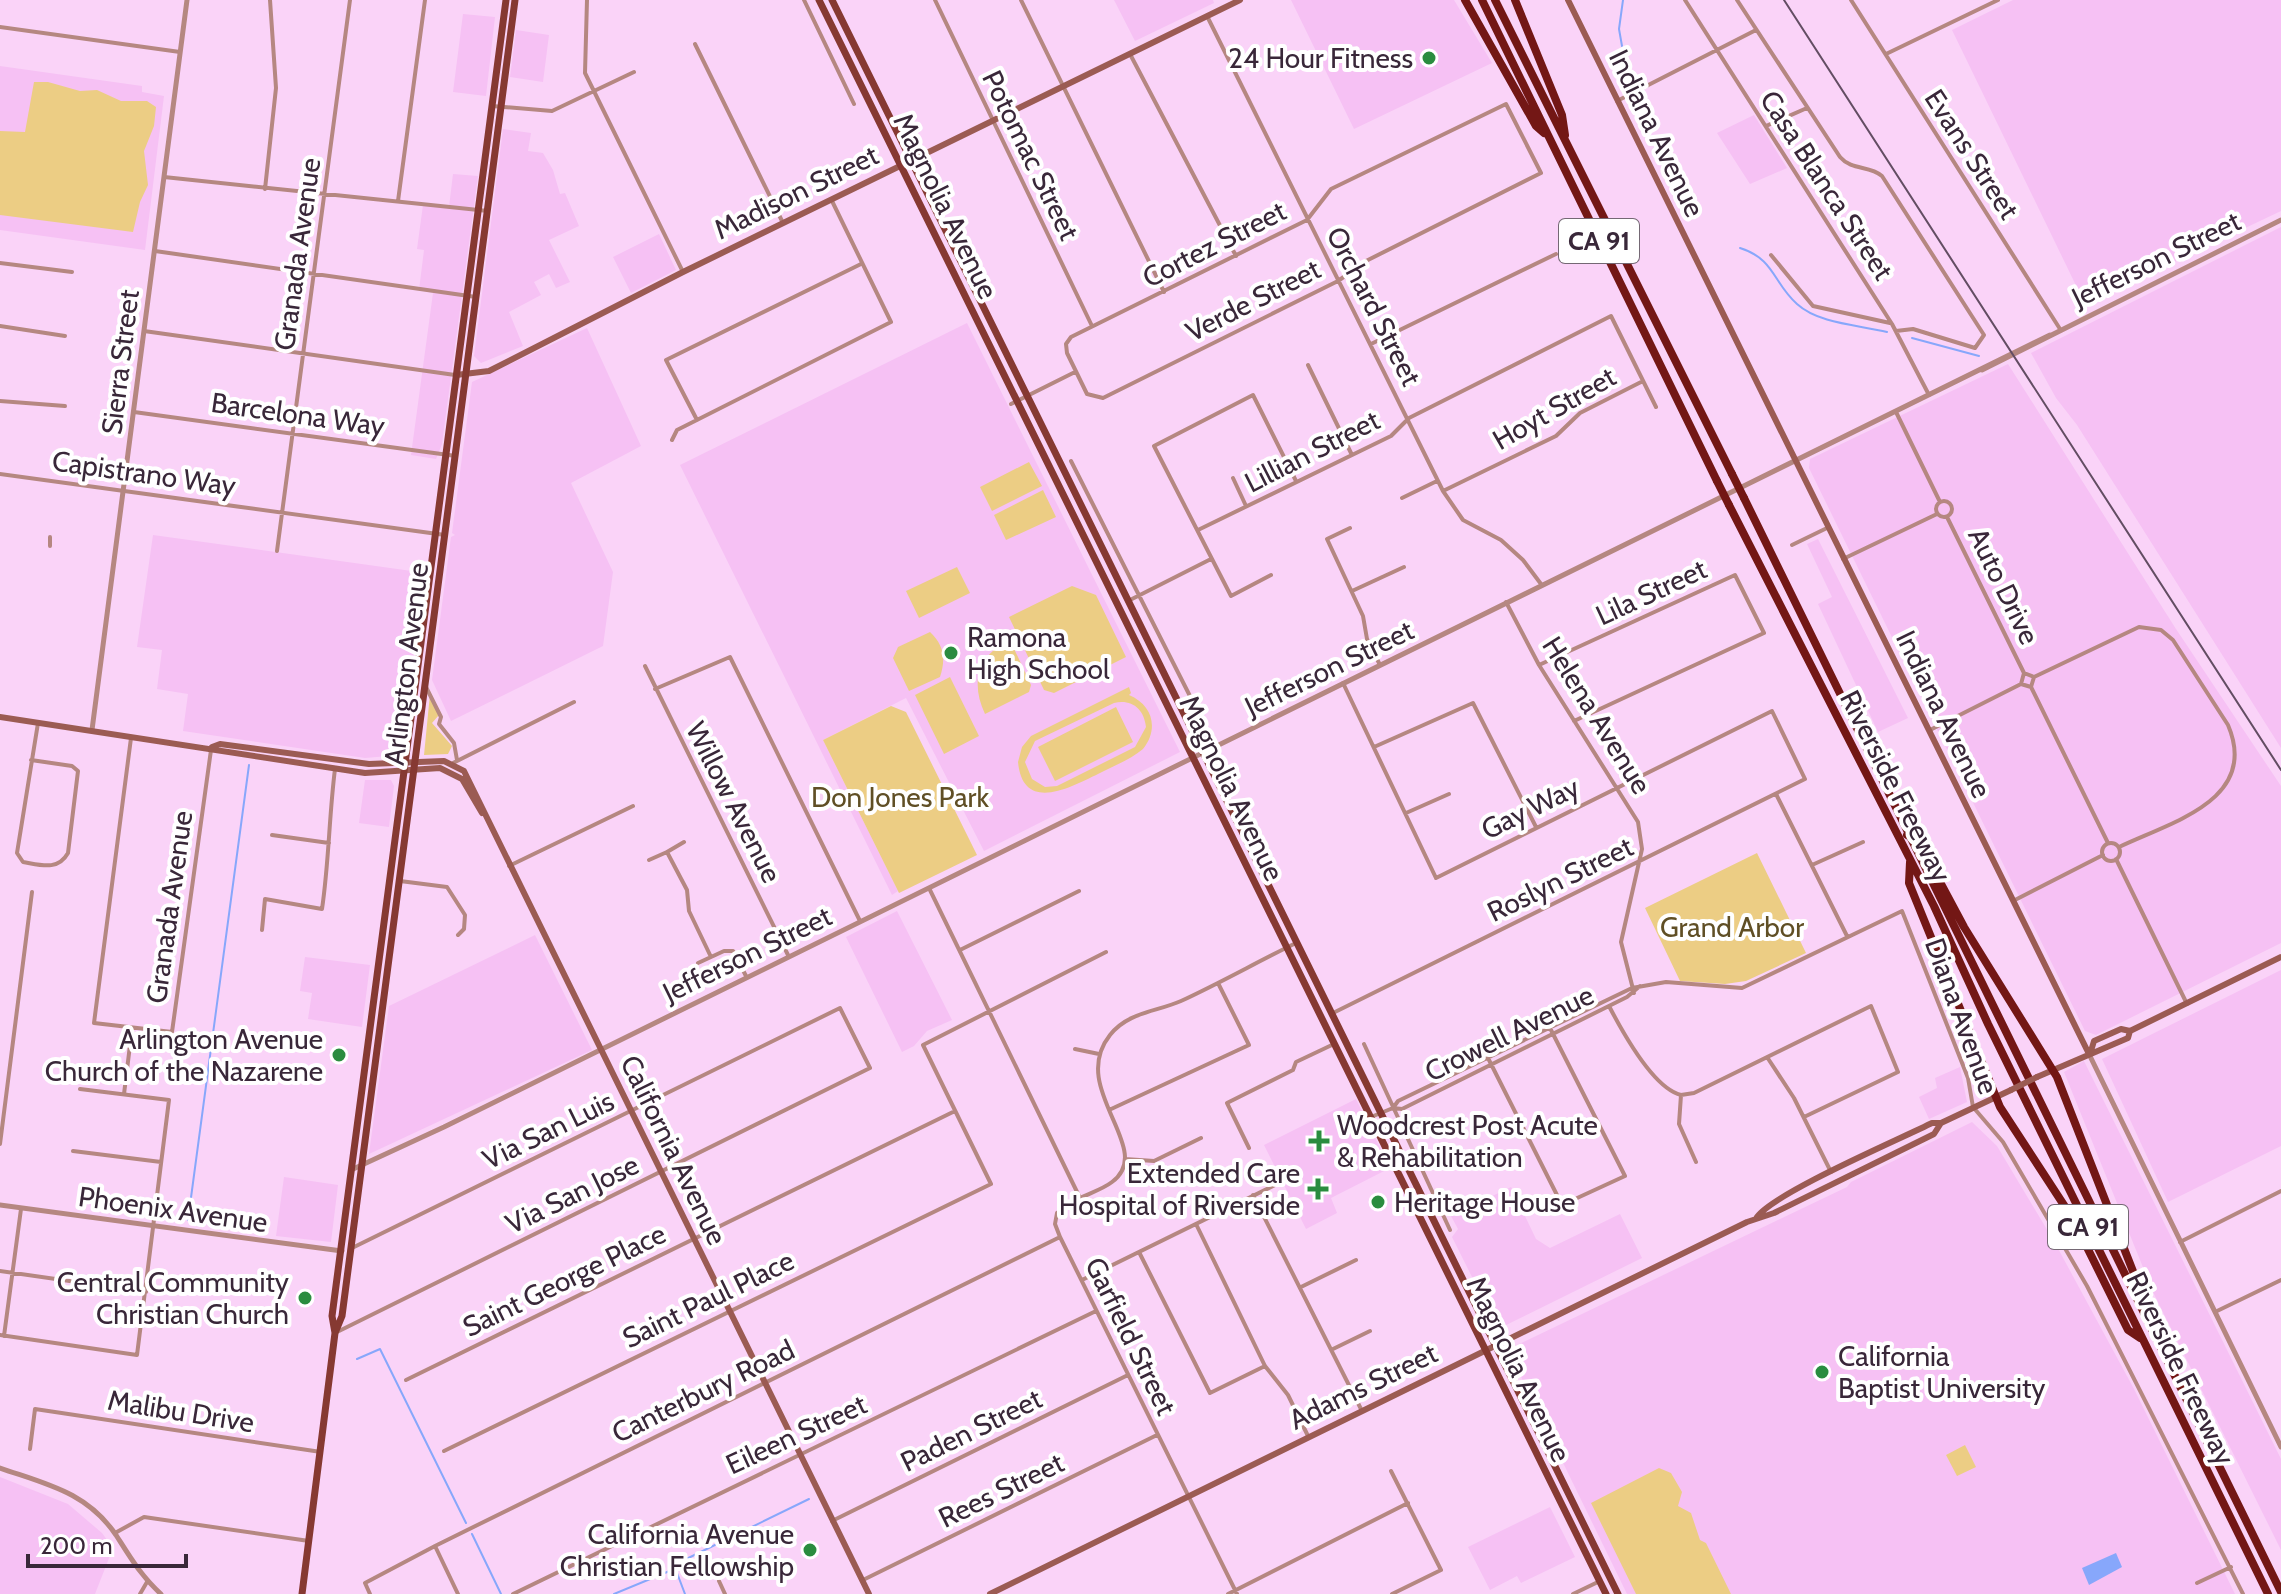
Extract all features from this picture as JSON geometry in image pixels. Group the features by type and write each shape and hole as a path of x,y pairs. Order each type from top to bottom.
{"highway":[{"path":"1465,0 1536,126 1546,135"},
{"name":"Riverside Freeway","path":"1482,0 1717,481 1910,859 2268,1594"},
{"name":"Riverside Freeway","path":"1495,0 1744,498 2281,1592"},
{"path":"1515,0 1562,115 1566,144"},
{"path":"1907,835 1918,841 1964,927 2052,1069 2136,1279 2141,1310"},
{"path":"1910,859 1909,883 1996,1097 2073,1219 2128,1330 2143,1341"}],"main road":[{"name":"Arlington Avenue","path":"335,1333 332,1316 405,767 467,375 478,209 506,0"},
{"name":"Arlington Avenue","path":"302,1594 335,1333 342,1316 426,687 456,375 488,211 515,0"},
{"name":"Magnolia Avenue","path":"819,0 1014,402 1606,1594"},
{"name":"Magnolia Avenue","path":"832,0 1618,1594"},
{"name":"Madison Street","path":"456,375 489,371 683,272 1240,0"},
{"name":"Indiana Avenue","path":"1568,0 1827,528 2089,1051"},
{"path":"0,717 212,747 220,744 405,767"},
{"path":"212,747 219,753 369,774 455,761"},
{"name":"California Avenue","path":"455,761 475,789 489,827 869,1594"},
{"path":"415,766 452,772 462,779 489,827"},
{"name":"Adams Street","path":"2089,1051 2094,1041 2121,1029 2130,1031 2281,957"},
{"name":"Adams Street","path":"1757,1217 1763,1209 1831,1172 2089,1051 2101,1051 2128,1038 2130,1031"},
{"name":"Adams Street","path":"990,1594 1485,1349 1934,1134 1941,1123"},
{"path":"1780,1210 1783,1198"},
{"path":"1600,1581 1609,1576"}],"street":[{"name":"Sierra Street","path":"92,730 187,0"},
{"path":"265,190 276,88 270,0"},
{"name":"Granada Avenue","path":"283,513 350,0"},
{"path":"398,201 425,0"},
{"path":"587,0 583,58 593,91 683,272"},
{"path":"804,0 854,104"},
{"name":"Potomac Street","path":"935,0 1092,327"},
{"path":"1021,0 1164,292"},
{"name":"Casa Blanca Street","path":"1685,0 1892,324 1929,395"},
{"path":"1737,0 1845,163 1882,176 1984,335 1979,346 1957,343 1913,329 1896,331"},
{"name":"Evans Street","path":"1851,0 2060,329"},
{"path":"1982,0 1985,6"},
{"path":"1886,54 1998,0"},
{"name":"Orchard Street","path":"1207,16 1409,418 1437,481 1463,520 1501,540 1523,560 1541,584"},
{"path":"0,27 181,52"},
{"path":"1617,101 1756,30"},
{"path":"695,44 783,223"},
{"path":"1130,54 1236,256"},
{"path":"833,59 841,57 850,61"},
{"path":"492,106 552,111 634,72"},
{"name":"Cortez Street","path":"1075,372 1066,344 1071,337 1307,220 1331,189 1506,104 1541,173"},
{"path":"1766,126 1807,108"},
{"name":"Verde Street","path":"1075,372 1087,394 1103,398 1338,281 1366,261 1541,173"},
{"path":"164,177 488,211"},
{"path":"672,440 677,430 891,322 832,201"},
{"name":"Jefferson Street","path":"351,1170 2281,220"},
{"path":"155,251 472,296"},
{"path":"1370,345 1556,254"},
{"path":"1771,255 1813,306 1892,324"},
{"path":"0,263 72,272"},
{"path":"697,420 666,360 862,264"},
{"name":"Lillian Street","path":"1198,530 1391,436 1409,418 1611,316 1643,381"},
{"path":"0,326 65,336"},
{"path":"144,331 456,375"},
{"path":"1308,365 1352,454"},
{"path":"1014,402 1075,372"},
{"path":"1643,381 1656,407"},
{"name":"Hoyt Street","path":"1443,491 1556,436 1580,413 1643,381"},
{"path":"1271,575 1231,596 1154,446 1253,395 1296,481"},
{"path":"0,401 65,406"},
{"name":"Barcelona Way","path":"134,412 456,456"},
{"name":"Auto Drive","path":"1896,412 1940,502 1937,514 1947,517"},
{"path":"1071,461 1195,706"},
{"name":"Capistrano Way","path":"0,474 441,534"},
{"path":"1233,478 1246,506"},
{"path":"1402,498 1437,481"},
{"name":"Auto Drive","path":"1940,502 1951,506 1947,517 2024,673 2021,684 2031,687"},
{"path":"277,551 283,513"},
{"path":"1843,559 1937,514"},
{"path":"1350,528 1327,539 1363,616 1367,639 1380,665"},
{"path":"1792,545 1827,528"},
{"path":"50,537 50,546"},
{"path":"1127,601 1212,558"},
{"path":"1351,591 1404,567"},
{"name":"Lila Street","path":"1539,665 1735,575 1764,633 1574,721"},
{"name":"Helena Avenue","path":"1506,602 1539,665 1638,822 1640,862 1621,942 1633,990"},
{"path":"2013,901 2103,855 2108,843 2119,847 2218,796 2234,767 2234,739 2228,725 2173,640 2161,630 2139,627 2034,677"},
{"path":"655,689 730,657 860,921"},
{"name":"Willow Avenue","path":"645,666 788,955"},
{"name":"Auto Drive","path":"2024,673 2034,677 2031,687 2108,843"},
{"path":"1343,683 1406,813 1449,794"},
{"path":"1928,731 2021,684"},
{"path":"426,687 441,717 439,724 454,743 455,761 574,702"},
{"path":"1374,747 1473,703 1536,827"},
{"name":"Gay Way","path":"1406,813 1436,878 1772,711 1805,779"},
{"path":"31,760 72,766 78,771 68,853 61,863 51,866 19,859 31,760 38,723"},
{"path":"124,1094 132,1029 94,1023 131,736"},
{"name":"Granada Avenue","path":"132,1029 172,1032 212,747"},
{"path":"262,930 265,899 322,909 335,769"},
{"name":"Roslyn Street","path":"1332,1013 1805,779"},
{"path":"1776,794 1847,936"},
{"path":"509,866 633,806"},
{"path":"272,835 330,843"},
{"path":"649,860 684,842"},
{"path":"1812,865 1863,842"},
{"path":"2119,847 2116,859 2187,1004"},
{"path":"667,852 687,890 689,911 711,957"},
{"path":"2103,855 2110,860 2116,859"},
{"path":"400,881 447,887 465,915 464,929 458,935"},
{"path":"929,888 1080,1198 1113,1181 1125,1159 1122,1138 1097,1080 1099,1054 1111,1034 1125,1021 1218,983 1298,942"},
{"path":"959,951 1079,891"},
{"path":"0,1141 32,892"},
{"name":"Crowell Avenue","path":"1393,1108 1402,1109 1640,986 1666,982 1742,988 1902,911"},
{"name":"Diana Avenue","path":"1902,911 1968,1078 1973,1107 2003,1142 2087,1286 2243,1594"},
{"path":"698,963 733,951 746,976"},
{"path":"955,1111 923,1045 1106,952"},
{"path":"1109,1110 1249,1045 1218,983"},
{"name":"Crowell Avenue","path":"1371,1117 1488,1058 1609,1006 1633,990"},
{"path":"1609,1006 1621,1030 1656,1078 1664,1087 1681,1095 1694,1093 1871,1006 1898,1072 1804,1117"},
{"name":"Via San Luis","path":"342,1251 840,1008 870,1068"},
{"path":"1488,1058 1562,1205 1625,1176 1551,1031"},
{"path":"1249,1148 1227,1103 1293,1070 1296,1062 1334,1044"},
{"path":"1364,1044 1450,1230"},
{"path":"1075,1049 1099,1054"},
{"name":"Indiana Avenue","path":"2089,1051 2281,1447"},
{"path":"1767,1057 1804,1117 1831,1172"},
{"name":"Via San Jose","path":"335,1333 870,1068"},
{"path":"0,1075 9,1076"},
{"path":"21,1209 2,1335 137,1355 169,1100 80,1089"},
{"path":"1681,1095 1679,1124 1696,1162"},
{"name":"Saint Paul Place","path":"444,1451 991,1184 955,1111"},
{"name":"Saint George Place","path":"406,1380 955,1111"},
{"path":"1125,1159 1154,1161 1201,1138"},
{"path":"363,1148 365,1156 373,1160"},
{"path":"73,1151 161,1162"},
{"path":"1082,1280 1277,1184"},
{"path":"2180,1242 2281,1191"},
{"path":"1253,1195 1362,1411"},
{"name":"Garfield Street","path":"1080,1198 1057,1213 1055,1224 1060,1237 1236,1592"},
{"name":"Phoenix Avenue","path":"0,1205 342,1251"},
{"path":"1196,1224 1265,1366 1288,1395 1309,1437"},
{"name":"Canterbury Road","path":"370,1594 365,1583 435,1546 1060,1237"},
{"path":"1139,1252 1210,1393 1265,1366"},
{"path":"1301,1287 1356,1260"},
{"path":"0,1271 146,1292"},
{"path":"2215,1312 2281,1280"},
{"name":"Eileen Street","path":"513,1594 1096,1311"},
{"path":"1333,1350 1370,1331"},
{"name":"Paden Street","path":"832,1521 1128,1375"},
{"name":"Malibu Drive","path":"30,1449 35,1409 321,1452"},
{"name":"Rees Street","path":"863,1580 1157,1435"},
{"path":"0,1468 71,1492 98,1512 147,1582 161,1594"},
{"path":"1391,1471 1441,1570 1392,1594"},
{"path":"1228,1594 1408,1503"},
{"path":"115,1533 144,1517 309,1541"},
{"path":"435,1546 458,1594"},
{"path":"2197,1583 2231,1567"},
{"path":"719,1581 725,1594"},
{"path":"1573,1594 1600,1581"},
{"path":"140,1594 147,1582"}],"shaded area":[{"path":"1114,0 1213,0 1214,3 1135,41"},
{"path":"1291,0 1454,0 1492,63 1354,129"},
{"path":"2013,0 2281,0 2281,211 2085,304 1952,30"},
{"path":"463,14 495,17 486,96 453,92"},
{"path":"516,30 549,35 543,82 510,77"},
{"path":"0,66 142,86 142,92 164,96 145,250 0,230"},
{"path":"1754,115 1787,168 1750,184 1717,133"},
{"path":"503,129 531,133 528,151 543,153 553,170 560,194 565,193 579,226 549,240 570,282 556,288 549,274 534,282 541,295 509,312 523,346 481,363 474,356"},
{"path":"453,174 478,176 442,444 436,459 411,455 433,293 419,290 424,250 417,249 423,205 449,207"},
{"path":"2281,227 2281,748 2077,425 2056,398 2031,353"},
{"path":"659,234 676,270 631,293 613,257"},
{"name":"Ramona High School","path":"967,323 1180,752 984,851 906,698 823,740 898,891 892,895 680,465"},
{"path":"587,328 641,446 571,483 613,572 603,646 451,721 432,680 451,537 455,535 452,533 472,382"},
{"path":"2008,364 2176,629 2281,786 2281,943 2096,1035 2085,1031 1809,468 1810,459"},
{"path":"153,535 426,573 400,755 365,758 183,731 188,694 157,689 162,650 137,647"},
{"path":"1818,539 1908,718 1878,732 1818,604 1832,597 1807,544"},
{"path":"365,780 391,780 394,786 389,827 359,823"},
{"path":"897,911 952,1020 927,1031 914,1046 902,1052 846,937"},
{"path":"535,935 592,1050 369,1154 389,1006"},
{"path":"305,957 370,965 362,1027 308,1019 312,993 300,991"},
{"path":"2281,970 2281,1146 2168,1202 2102,1059"},
{"path":"2084,1061 2281,1459 2281,1550 2153,1292 2064,1072"},
{"path":"1960,1067 1967,1102 1929,1119 1919,1097 1937,1088 1935,1078"},
{"path":"1356,1099 1390,1168 1331,1198 1337,1213 1306,1229 1264,1145"},
{"name":"California Baptist University","path":"1972,1122 1997,1146 2055,1243 2134,1389 2235,1594 1627,1594 1511,1356 1513,1347 1847,1187 1851,1182"},
{"path":"284,1177 338,1185 331,1242 276,1236"},
{"path":"1511,1187 1536,1239 1550,1248 1620,1214 1642,1258 1502,1327 1496,1325 1452,1237 1458,1229 1451,1216"},
{"path":"0,1477 68,1504 102,1533 113,1548 95,1594 0,1594"},
{"path":"1550,1507 1575,1557 1521,1583 1517,1576 1490,1590 1468,1547"}],"green space":[{"path":"34,82 48,82 80,91 97,90 121,101 147,101 156,107 154,126 144,151 148,185 140,202 133,232 0,215 0,131 25,132"},
{"path":"1029,462 1042,486 992,511 980,487"},
{"path":"1043,490 1056,517 1006,540 994,515"},
{"path":"957,567 970,593 919,618 906,591"},
{"path":"1072,586 1096,595 1126,657 1054,693 1044,690 1009,617"},
{"path":"930,632 942,653 940,677 909,691 893,658 898,647"},
{"path":"1010,640 1031,685 1029,692 985,714 978,691 980,671 990,653"},
{"path":"950,677 979,736 944,754 915,695"},
{"path":"1129,687 1129,695 1148,711 1152,726 1143,749 1133,756 1075,785 1050,792 1029,788 1022,778 1018,762 1022,747 1031,736","holes":["1120,702 1132,704 1143,715 1146,727 1135,747 1057,786 1045,787 1032,779 1025,762 1035,741"]},
{"path":"430,694 439,715 432,723 452,746 448,754 424,755"},
{"name":"Don Jones Park","path":"891,706 906,712 977,855 899,893 823,740"},
{"path":"1116,707 1133,742 1055,781 1038,747"},
{"name":"Grand Arbor","path":"1757,853 1806,953 1746,981 1725,984 1680,981 1645,908"},
{"path":"1965,1445 1976,1467 1957,1476 1946,1455"},
{"path":"1659,1468 1671,1473 1682,1492 1678,1506 1691,1513 1700,1540 1706,1543 1731,1594 1636,1594 1591,1503"}],"water":[{"path":"2116,1553 2122,1567 2089,1585 2082,1568"}],"waterway":[{"path":"1622,46 1619,29 1623,0"},
{"path":"1740,248 1760,258 1789,296 1806,311 1828,320 1887,332"},
{"path":"1912,338 1979,356"},
{"path":"188,1220 249,765"},
{"path":"357,1359 380,1349 466,1523"},
{"path":"685,1594 674,1565 809,1499"},
{"path":"472,1534 501,1594"},
{"path":"614,1594 672,1570"}],"railway":[{"path":"1784,0 2281,770"}],"place":[{"name":"24 Hour Fitness","path":"1429,58"},
{"name":"Ramona High School","path":"951,653"},
{"name":"Arlington Avenue Church of the Nazarene","path":"339,1055"},
{"name":"Woodcrest Post Acute & Rehabilitation","path":"1319,1141"},
{"name":"Extended Care Hospital of Riverside","path":"1318,1189"},
{"name":"Heritage House","path":"1378,1202"},
{"name":"Central Community Christian Church","path":"305,1298"},
{"name":"California Baptist University","path":"1822,1372"},
{"name":"California Avenue Christian Fellowship","path":"810,1550"}]}
